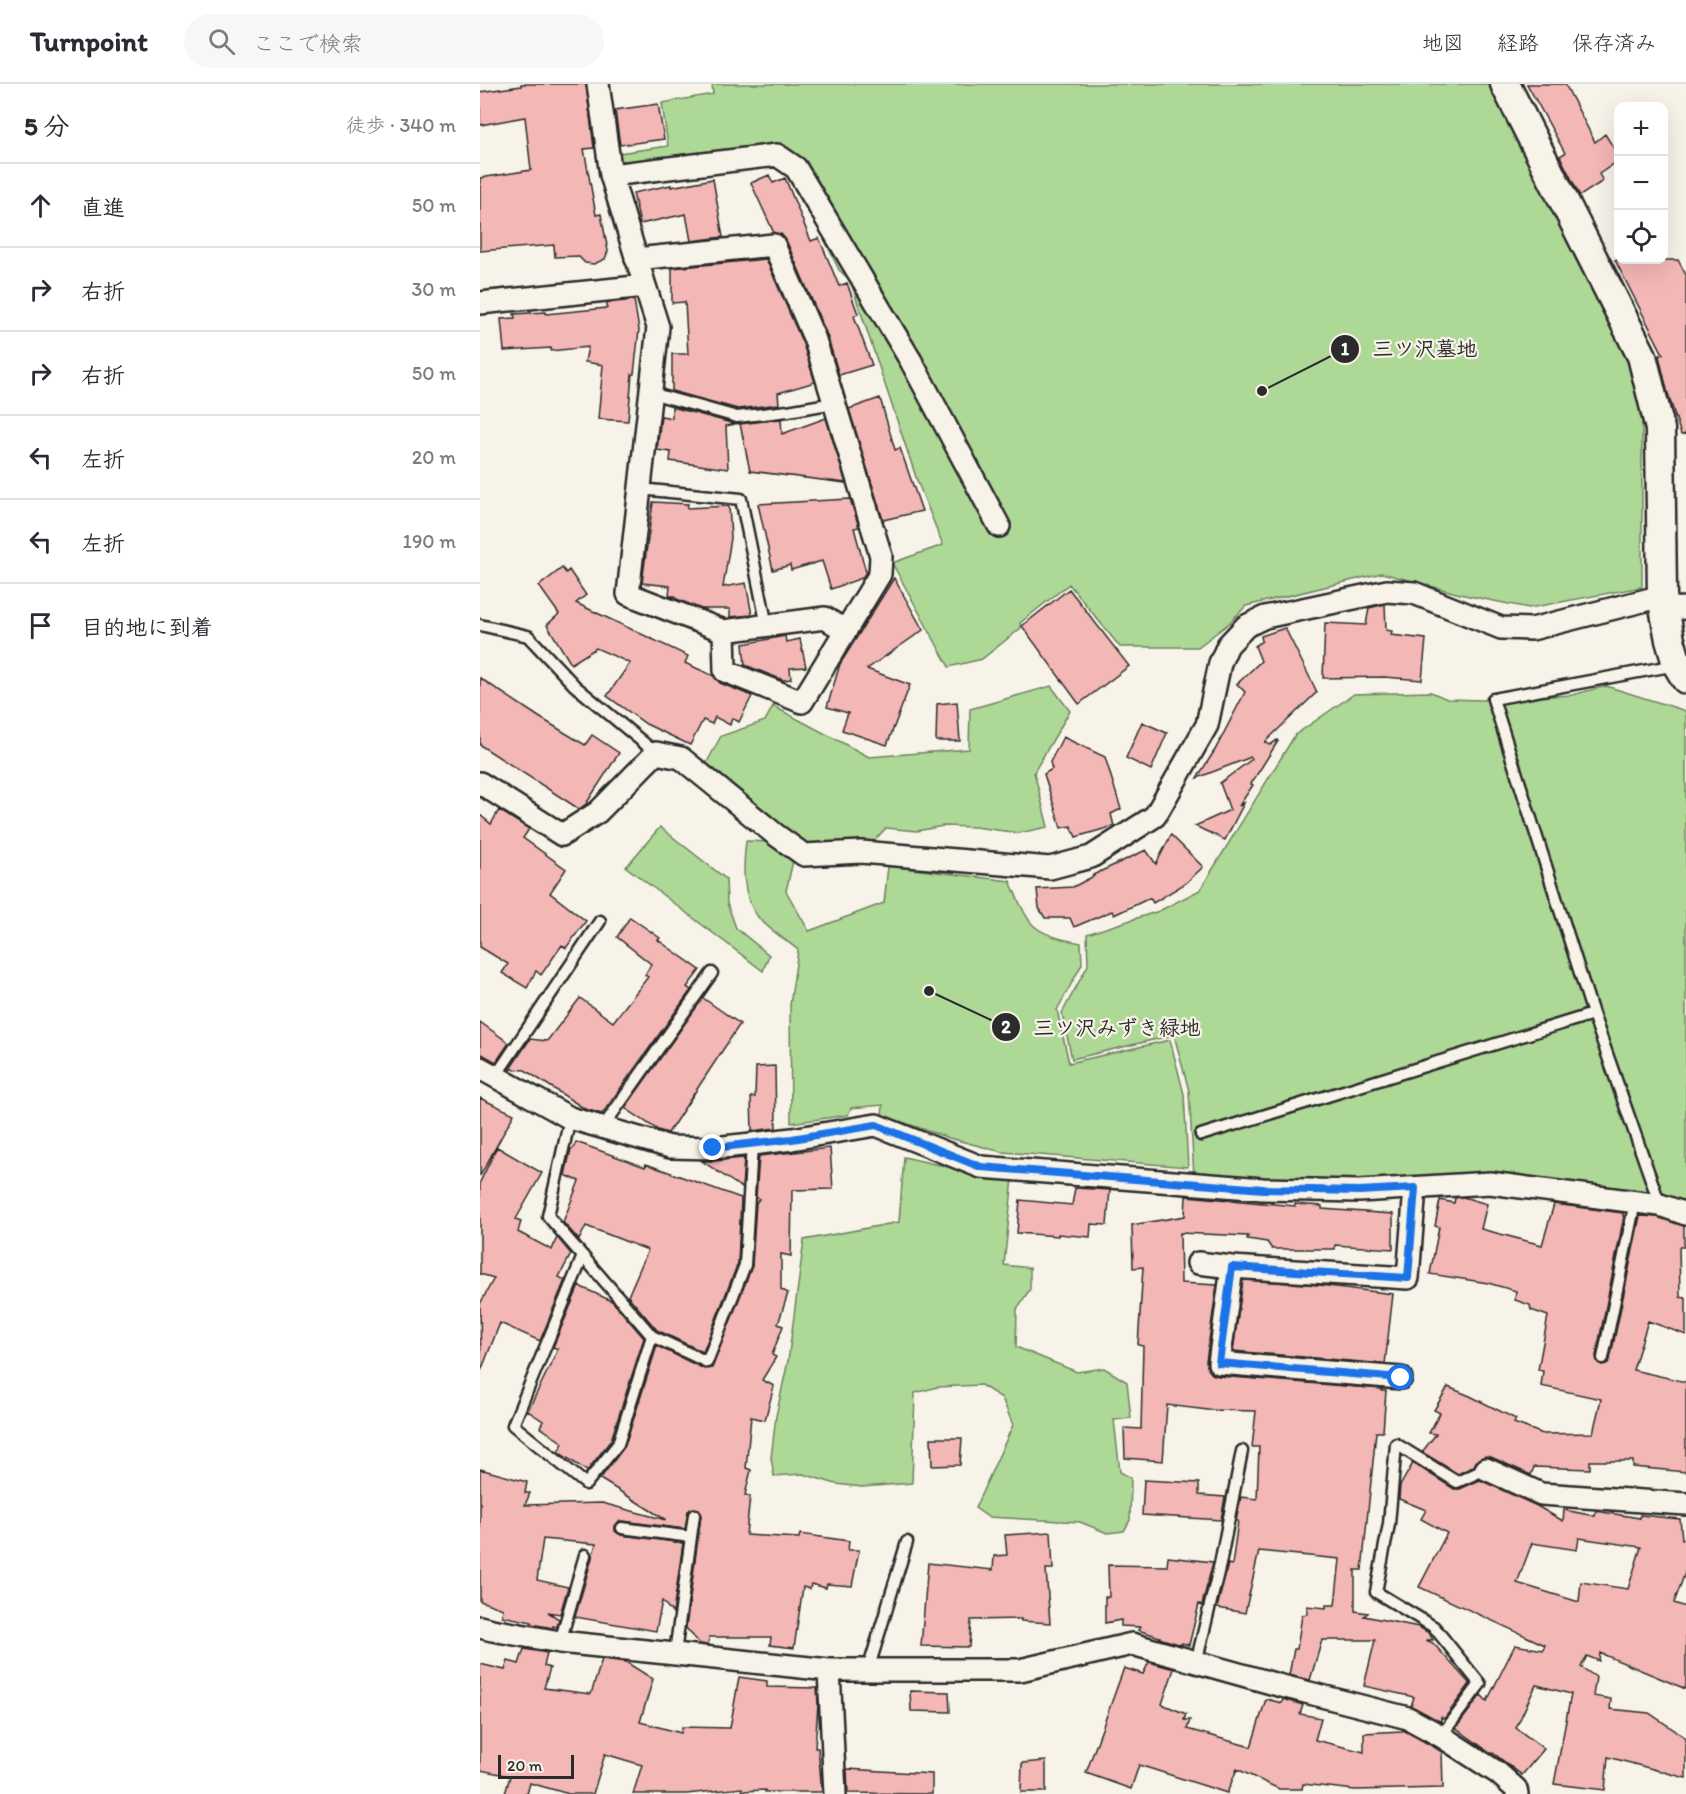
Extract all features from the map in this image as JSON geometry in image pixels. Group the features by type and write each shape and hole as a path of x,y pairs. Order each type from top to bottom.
{"street":[{"path":"598,84 611,175 658,327 628,594 724,631 825,618 846,631"},
{"path":"1505,84 1642,356 1660,429 1671,604 1682,672"},
{"path":"611,175 777,155 796,168 910,361 999,526"},
{"path":"636,259 774,245 814,340 881,556 880,574 802,702 725,671 724,631"},
{"path":"480,303 645,286"},
{"path":"480,783 562,835 598,812 656,753 681,758 804,855 861,852 1050,868 1091,857 1155,816 1207,725 1220,663 1228,645 1246,626 1265,617 1388,591 1414,593 1502,628 1532,629 1671,604"},
{"path":"488,1072 570,1118 670,1147 713,1148 752,1144 876,1125 981,1167 1263,1189 1359,1191 1490,1183 1660,1205 1686,1214"},
{"path":"1198,1263 1408,1278 1415,1188"},
{"path":"1232,1267 1219,1363 1401,1378"},
{"path":"1486,1469 1541,1494 1686,1504"},
{"path":"480,1627 560,1642 830,1670 1020,1670 1132,1644 1408,1718 1441,1736 1498,1773 1516,1789 1517,1794"},
{"path":"830,1670 835,1794"}],"lane":[{"path":"651,393 736,417 834,403"},
{"path":"640,489 741,499 767,626"},
{"path":"480,625 528,636 575,686 656,753"},
{"path":"1660,1205 1593,1014 1493,699 1682,672"},
{"path":"488,1072 600,921"},
{"path":"603,1127 712,973"},
{"path":"1201,1135 1593,1014"},
{"path":"570,1118 548,1216 652,1336 707,1362 745,1265 752,1144"},
{"path":"1603,1358 1635,1202"},
{"path":"583,1256 513,1425 586,1484 618,1444 652,1336"},
{"path":"1441,1736 1480,1684 1434,1627 1376,1592 1389,1524 1396,1444 1457,1482 1486,1469"},
{"path":"1196,1663 1220,1564 1242,1451"},
{"path":"675,1653 694,1515"},
{"path":"621,1528 691,1537"},
{"path":"868,1670 907,1542"},
{"path":"560,1642 585,1555"}],"green space":[{"path":"712,84 1491,84 1634,372 1642,410 1642,587 1529,608 1464,595 1382,573 1246,606 1228,624 1198,647 1120,647 1069,584 1020,623 1021,628 982,659 949,667 892,563 943,545 918,483 850,280 839,270 780,146 620,165 619,153 668,146 662,103 713,94"},
{"path":"1051,686 1070,711 1034,772 1048,827 1019,833 975,827 943,826 917,831 886,828 873,842 803,844 706,764 721,736 765,721 773,706 869,757 969,749 970,709"},
{"path":"1606,686 1686,711 1686,1203 1194,1176 1189,1091 1174,1035 1072,1059 1062,1013 1088,965 1087,934 1159,911 1200,890 1295,735 1354,694 1431,692 1447,699 1482,700 1572,695"},
{"path":"660,827 726,879 727,903 736,928 769,955 763,971 626,867"},
{"path":"746,841 771,842 793,861 786,891 809,931 884,903 888,866 1010,881 1032,924 1042,932 1081,943 1082,964 1057,1010 1069,1063 1170,1040 1184,1094 1188,1167 1002,1152 949,1138 882,1115 883,1105 851,1108 848,1115 791,1123 790,1005 798,950 766,925 752,908 744,880"},
{"path":"904,1157 983,1175 1013,1178 1004,1265 1030,1268 1030,1289 1017,1309 1016,1347 1077,1372 1104,1368 1127,1382 1131,1418 1114,1420 1120,1472 1131,1478 1130,1520 1124,1531 1107,1533 1080,1522 988,1517 975,1508 1013,1425 1002,1398 981,1385 937,1387 915,1393 912,1483 862,1487 836,1484 803,1474 774,1476 771,1458 776,1416 788,1361 804,1240 899,1222"}],"building":[{"path":"521,84 586,84 594,148 584,149 596,215 601,214 608,251 605,259 594,264 585,263 578,256 555,257 554,245 480,251 480,178 531,170 525,117 480,125 480,92 521,86"},
{"path":"1527,84 1565,84 1595,142 1605,134 1614,149 1614,164 1599,174 1603,181 1580,196 1560,156 1565,153"},
{"path":"658,104 664,139 620,145 615,110"},
{"path":"769,175 773,183 785,178 811,241 819,238 839,286 847,283 858,314 854,316 872,365 839,375 827,335 786,240 781,234 774,233 751,183"},
{"path":"713,179 723,237 691,241 686,214 640,224 633,193"},
{"path":"766,259 803,344 815,382 778,393 779,404 738,409 672,391 672,354 688,354 685,302 672,303 672,268"},
{"path":"1668,260 1678,260 1686,275 1686,434 1681,435 1667,390 1659,356 1663,354 1617,264 1668,264"},
{"path":"634,300 639,330 628,421 598,419 603,365 585,362 588,347 551,351 551,348 504,351 501,319 515,318 514,314 546,312 546,314 607,308 607,303"},
{"path":"880,398 895,450 900,448 922,511 883,520 849,409"},
{"path":"672,407 735,424 726,426 728,469 670,461 671,452 657,450 661,416 672,418"},
{"path":"826,418 846,483 750,471 740,424 781,419 782,434"},
{"path":"850,499 859,527 854,528 866,572 862,578 831,589 822,561 791,570 790,565 773,570 758,504"},
{"path":"653,502 688,504 687,508 729,506 731,538 723,587 746,583 752,615 730,617 730,609 701,609 672,597 676,596 669,596 670,586 642,583"},
{"path":"562,568 566,573 569,570 586,595 576,603 688,656 685,663 714,676 720,683 752,696 739,722 732,718 730,725 715,717 712,724 703,720 690,745 646,724 607,696 630,663 596,648 571,664 547,625 559,614 539,586"},
{"path":"894,578 923,630 867,669 910,685 887,745 842,730 848,713 827,707 840,664"},
{"path":"1069,589 1129,666 1079,704 1022,626"},
{"path":"1385,604 1386,630 1392,631 1391,635 1426,639 1422,680 1384,677 1323,678 1325,623 1366,625 1369,608"},
{"path":"1285,628 1317,692 1265,742 1270,745 1278,741 1239,806 1244,803 1225,840 1195,826 1230,810 1220,783 1252,759 1251,757 1197,778 1215,750 1245,692 1237,684 1261,661 1255,646 1262,641 1261,636"},
{"path":"785,636 786,642 800,639 806,667 790,668 791,679 783,680 745,665 743,644"},
{"path":"480,678 585,745 592,735 619,753 586,804 579,809 480,745"},
{"path":"957,702 960,741 936,741 937,704"},
{"path":"1142,722 1167,733 1151,770 1126,758"},
{"path":"1063,737 1105,757 1121,809 1111,814 1114,826 1076,837 1071,826 1061,828 1044,774 1052,769 1050,762"},
{"path":"499,810 529,829 523,838 566,869 550,893 586,921 566,948 562,945 541,975 536,971 527,988 502,973 508,964 480,947 480,815 491,824"},
{"path":"1171,835 1203,867 1186,883 1153,903 1150,898 1114,915 1112,911 1074,927 1070,918 1045,918 1039,908 1037,889 1073,887 1146,850 1156,864"},
{"path":"630,917 700,970 687,987 691,990 602,1114 585,1109 525,1070 510,1069 530,1039 547,1041 580,998 613,1022 648,977 645,975 651,964 617,937"},
{"path":"703,998 740,1024 668,1133 658,1130 625,1108"},
{"path":"480,1022 509,1043 496,1062 480,1053"},
{"path":"775,1066 776,1128 752,1131 751,1097 755,1097 756,1067"},
{"path":"480,1098 514,1114 480,1176"},
{"path":"576,1142 741,1198 738,1263 703,1352 657,1330 628,1296 648,1250 586,1226 579,1240 563,1222 579,1181 565,1175 571,1149"},
{"path":"497,1147 542,1173 516,1219 521,1221 518,1232 552,1250 557,1237 571,1254 559,1277 565,1280 540,1341 500,1323 481,1371 480,1304 494,1278 480,1274 480,1182"},
{"path":"830,1148 833,1189 792,1190 791,1256 781,1254 781,1289 788,1293 778,1324 783,1326 772,1355 776,1357 762,1380 774,1386 765,1420 751,1417 746,1468 751,1470 745,1495 750,1496 746,1535 799,1538 800,1534 849,1541 848,1550 859,1550 852,1586 827,1584 826,1588 811,1584 810,1589 803,1587 794,1648 770,1645 771,1637 709,1637 708,1645 700,1644 686,1628 701,1516 699,1509 694,1508 688,1511 685,1529 623,1521 619,1521 615,1526 615,1531 621,1535 683,1543 673,1613 662,1601 656,1631 575,1617 596,1544 543,1539 537,1580 568,1587 560,1614 548,1612 559,1619 557,1627 531,1624 532,1622 502,1616 503,1609 480,1601 480,1469 527,1482 525,1493 530,1493 525,1505 602,1503 666,1520 600,1479 625,1446 657,1346 704,1369 712,1368 752,1266 756,1203 759,1199 756,1197 759,1156"},
{"path":"744,1158 742,1188 702,1161 714,1161"},
{"path":"1075,1188 1110,1190 1107,1225 1091,1224 1090,1237 1017,1233 1020,1200 1072,1205"},
{"path":"1186,1196 1295,1206 1295,1204 1322,1206 1322,1209 1393,1214 1393,1249 1335,1245 1335,1249 1272,1249 1267,1242 1247,1239 1248,1236 1180,1233 1181,1283 1217,1285 1206,1361 1212,1374 1386,1391 1383,1432 1376,1432 1362,1570 1355,1570 1355,1611 1368,1613 1364,1616 1419,1627 1429,1633 1433,1640 1426,1640 1433,1643 1470,1684 1444,1719 1441,1717 1441,1722 1411,1706 1414,1697 1364,1686 1375,1640 1322,1640 1310,1680 1289,1675 1294,1649 1297,1649 1302,1615 1307,1614 1307,1606 1326,1608 1326,1605 1335,1605 1340,1559 1259,1551 1245,1613 1217,1608 1228,1564 1232,1565 1238,1521 1236,1521 1241,1497 1257,1499 1259,1447 1252,1447 1256,1411 1208,1410 1167,1405 1163,1461 1125,1458 1124,1428 1141,1429 1143,1346 1138,1345 1143,1267 1133,1268 1132,1225 1185,1216"},
{"path":"1463,1197 1487,1204 1481,1229 1542,1245 1554,1204 1623,1213 1596,1356 1598,1363 1602,1365 1610,1360 1640,1216 1657,1217 1684,1226 1684,1247 1679,1247 1680,1297 1686,1298 1686,1335 1648,1321 1633,1370 1686,1382 1686,1472 1633,1467 1633,1461 1590,1461 1590,1469 1534,1467 1531,1475 1485,1456 1478,1459 1474,1466 1458,1474 1422,1452 1436,1434 1429,1433 1440,1413 1434,1410 1448,1387 1516,1419 1514,1423 1543,1434 1593,1433 1601,1399 1541,1386 1543,1371 1538,1370 1548,1316 1531,1310 1530,1305 1515,1300 1516,1291 1488,1283 1430,1274 1439,1227 1435,1226 1440,1200 1454,1203 1455,1198"},
{"path":"1243,1280 1320,1285 1393,1294 1385,1364 1233,1351"},
{"path":"579,1286 612,1301 644,1338 611,1440 587,1471 558,1452 563,1443 540,1427 543,1421 528,1411 558,1349 553,1347"},
{"path":"931,1438 962,1438 960,1465 932,1466"},
{"path":"1413,1463 1454,1489 1460,1489 1480,1480 1537,1506 1563,1521 1564,1510 1595,1516 1596,1511 1640,1518 1640,1515 1680,1519 1682,1539 1686,1538 1686,1570 1674,1603 1686,1607 1686,1689 1600,1653 1599,1661 1587,1656 1581,1667 1596,1677 1593,1696 1611,1699 1610,1709 1649,1713 1686,1738 1686,1778 1608,1757 1605,1790 1554,1784 1571,1694 1536,1685 1516,1728 1544,1749 1522,1775 1456,1728 1481,1695 1487,1701 1515,1645 1543,1650 1545,1645 1419,1587 1447,1533 1421,1519 1426,1510 1399,1499 1400,1486","holes":["1579,1538 1641,1547 1628,1589 1581,1582 1579,1602 1517,1583 1532,1543 1577,1550"]},
{"path":"1144,1480 1199,1483 1199,1495 1225,1497 1221,1520 1142,1515"},
{"path":"1051,1532 1053,1569 1046,1569 1050,1623 1021,1621 1021,1619 971,1620 969,1647 921,1646 928,1563 993,1570 994,1556 1007,1555 1005,1535"},
{"path":"1168,1557 1213,1562 1189,1645 1159,1638 1138,1630 1140,1627 1121,1626 1121,1620 1105,1623 1105,1597 1109,1597 1108,1565 1167,1566"},
{"path":"524,1649 547,1653 544,1666 550,1668 544,1688 591,1694 602,1659 626,1662 653,1679 640,1722 681,1733 682,1727 730,1728 739,1677 767,1681 767,1687 817,1688 815,1748 818,1748 822,1792 742,1791 742,1788 686,1794 633,1794 642,1765 605,1754 593,1794 569,1794 530,1783 527,1794 505,1794 510,1776 480,1770 480,1664 505,1670 508,1661 519,1664"},
{"path":"1149,1662 1174,1669 1162,1704 1186,1714 1184,1720 1190,1720 1187,1729 1251,1747 1266,1699 1282,1703 1283,1699 1303,1705 1300,1714 1321,1718 1315,1740 1364,1752 1364,1733 1403,1730 1434,1747 1442,1752 1443,1788 1355,1790 1303,1784 1302,1789 1279,1789 1237,1769 1227,1793 1139,1765 1131,1789 1086,1773 1124,1668 1143,1674"},
{"path":"910,1691 949,1692 950,1712 911,1711"},
{"path":"1046,1761 1046,1792 1021,1792 1022,1763"},
{"path":"847,1769 932,1774 932,1794 848,1793"}],"place":[{"name":"三ツ沢墓地","path":"1262,391"},
{"name":"三ツ沢みずき緑地","path":"929,991"}],"route":[{"path":"713,1148 792,1139 876,1125 981,1167 1263,1189 1359,1191 1415,1188 1408,1278 1232,1267 1219,1363 1401,1378"}]}
